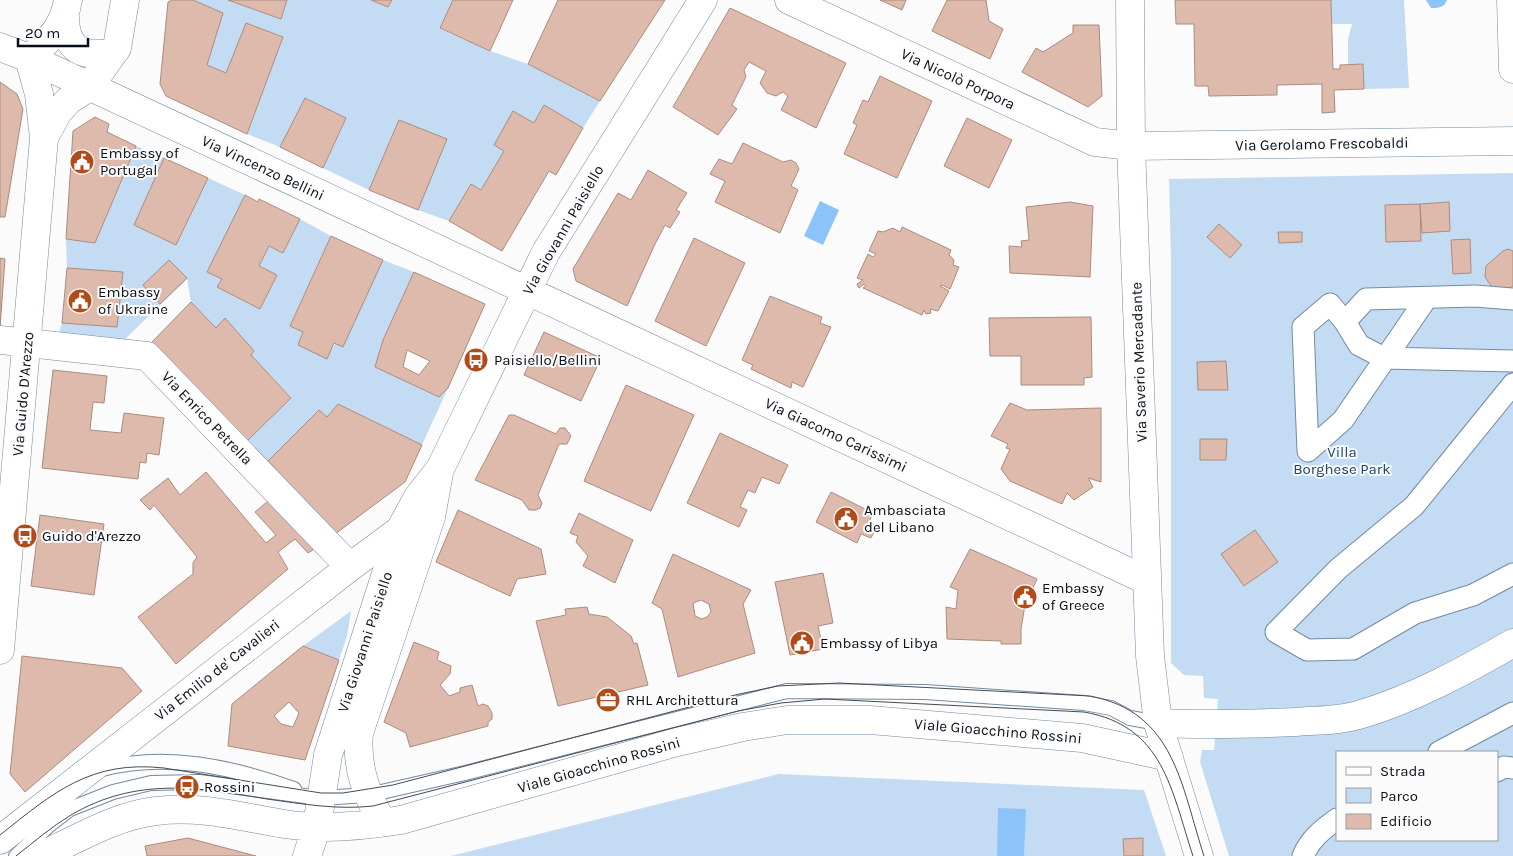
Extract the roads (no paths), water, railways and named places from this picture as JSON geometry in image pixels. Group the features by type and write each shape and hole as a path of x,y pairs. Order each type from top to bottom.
{"street":[{"path":"89,87 119,42 125,0"},
{"name":"Via Giovanni Paisiello","path":"307,856 317,826 328,755 400,530 418,497 440,469 546,252 703,0"},
{"name":"Via Nicolò Porpora","path":"789,0 1095,142 1131,146"},
{"name":"Via Saverio Mercadante","path":"1130,0 1131,146 1146,580 1151,670 1158,723 1199,856"},
{"path":"1511,0 1513,69"},
{"path":"67,9 65,30 75,48 89,54 112,53"},
{"path":"29,58 52,35 67,9"},
{"name":"Via Vincenzo Bellini","path":"0,46 526,291"},
{"name":"Via Guido D'Arezzo","path":"0,650 44,138 39,94 29,58"},
{"name":"Via Guido D'Arezzo","path":"44,138 58,112 69,100 89,87"},
{"name":"Via Gerolamo Frescobaldi","path":"1131,146 1513,142"},
{"name":"Via Giacomo Carissimi","path":"526,291 1146,580"},
{"path":"1346,322 1366,299 1426,299 1475,296 1513,299"},
{"path":"1426,299 1384,358 1343,420 1308,452 1303,327 1330,304 1346,322 1360,345 1384,358 1513,361"},
{"name":"Via Enrico Petrella","path":"0,340 147,356 350,567"},
{"path":"1513,384 1414,506 1338,569 1276,632 1307,650 1353,648 1415,613 1473,595 1513,574"},
{"name":"Via Giovanni Paisiello","path":"382,822 368,795 358,756 360,733 429,525 440,469"},
{"name":"Via Emilio de' Cavalieri","path":"84,774 400,530"},
{"path":"1158,723 1207,725 1269,723 1343,718 1362,714 1403,699 1447,679 1513,643"},
{"path":"1441,751 1513,713"},
{"name":"Viale Gioacchino Rossini","path":"40,856 126,817 154,811 213,811 283,824 317,826 382,822 417,817 677,742 743,727 787,720 870,720 1082,738 1169,756"},
{"path":"1498,770 1504,767 1513,768"},
{"name":"Viale Gioacchino Rossini","path":"0,840 84,774"},
{"path":"1304,856 1307,846 1336,820"}],"lane":[{"name":"Viale Gioacchino Rossini","path":"16,856 48,826 70,809 113,792 150,783 199,782 320,798 368,795 465,773 787,690 925,692 1084,703 1111,708 1130,718 1158,723"},
{"name":"Viale Gioacchino Rossini","path":"84,774 144,761 180,762 254,776 320,798"}],"water":[{"path":"1426,0 1447,0 1446,3 1438,8 1431,8"},
{"path":"820,201 839,210 823,245 804,236"},
{"path":"998,808 1026,809 1024,856 997,856"}],"tram line":[{"path":"0,835 38,805 75,782 94,774 115,769 138,767 164,768 321,793 343,793 393,785 735,695 778,686 839,683 1090,696 1118,705 1140,718 1157,735 1170,756 1180,779 1204,856"},
{"path":"16,856 71,815 95,803 143,790 191,789 320,806 373,806 738,711 781,703 825,699 1084,712 1111,720 1132,731 1148,746 1160,764 1170,785 1193,856"}],"place":[{"name":"Embassy of Portugal","path":"82,162"},
{"name":"Embassy of Ukraine","path":"80,301"},
{"name":"Paisiello/Bellini","path":"476,360"},
{"name":"Ambasciata del Libano","path":"846,519"},
{"name":"Guido d'Arezzo","path":"25,536"},
{"name":"Embassy of Greece","path":"1025,597"},
{"name":"Embassy of Libya","path":"802,643"},
{"name":"RHL Architettura","path":"608,700"},
{"name":"Rossini","path":"187,787"}],"park label":[{"name":"Villa Borghese Park","path":"1342,460"}]}
